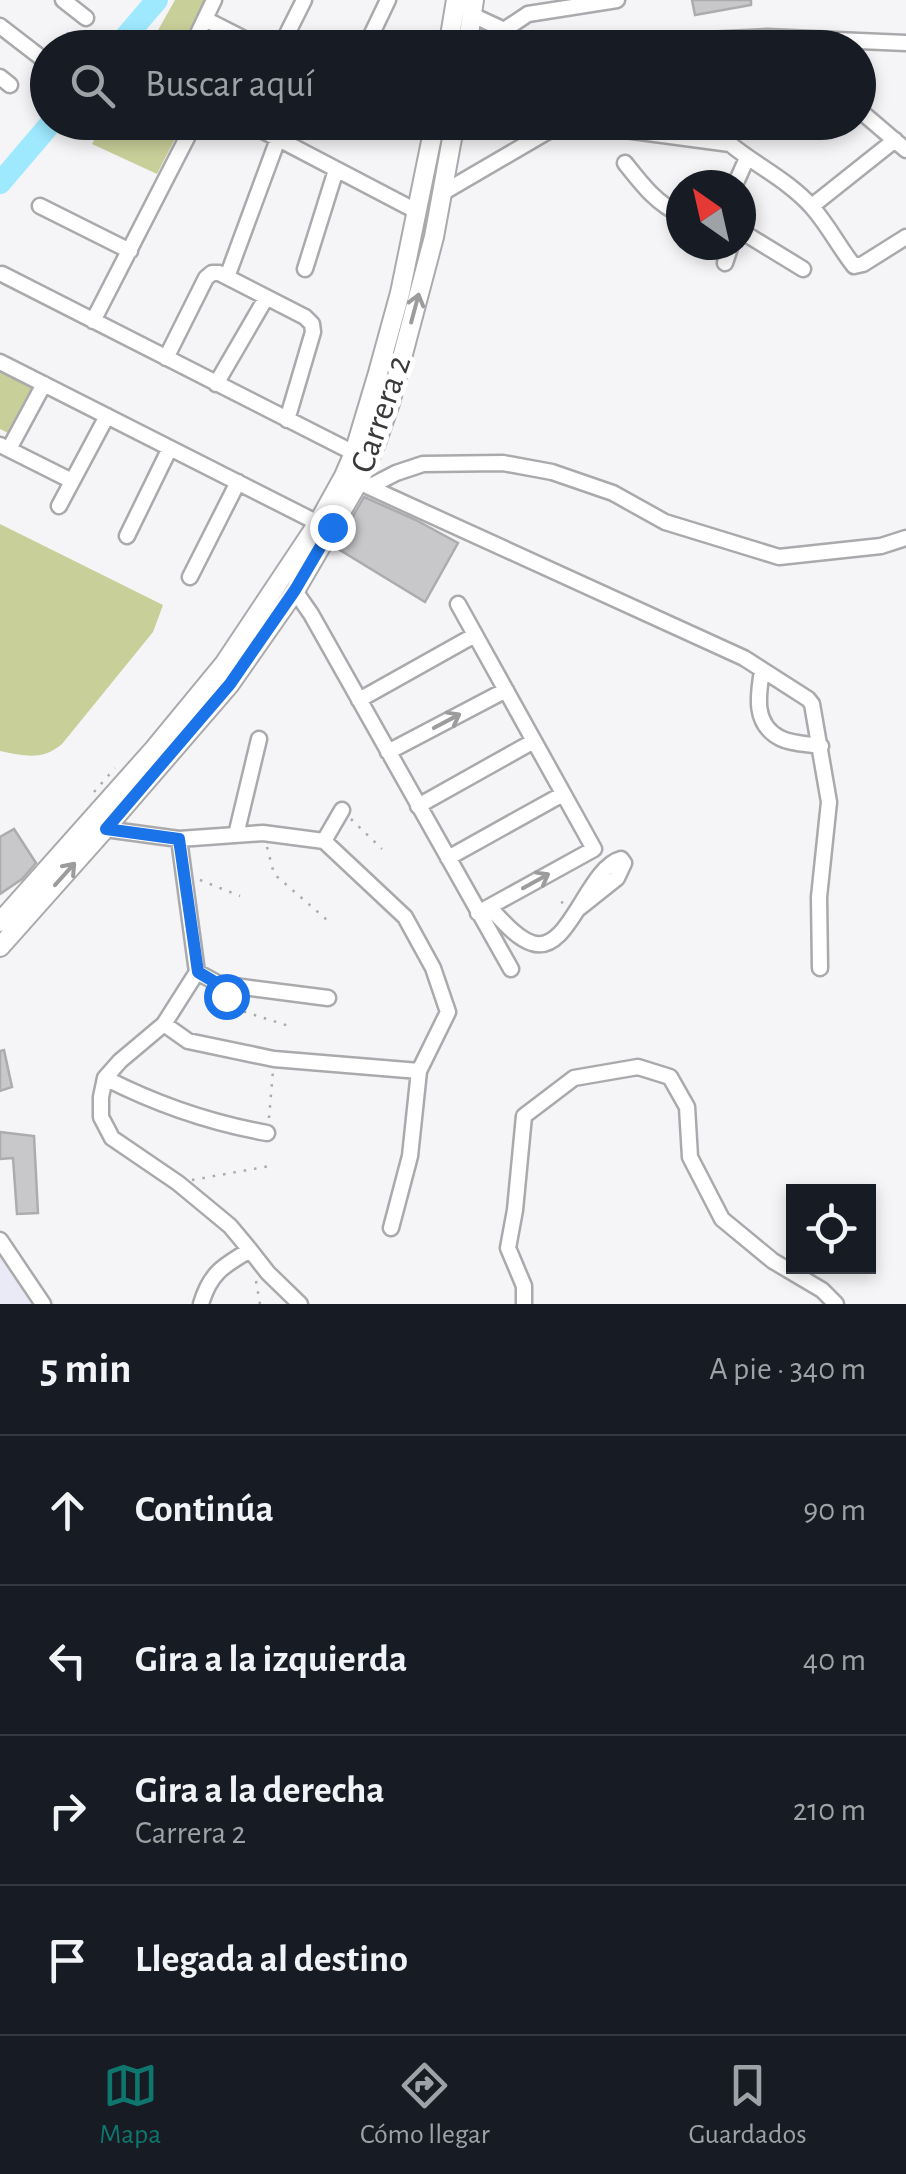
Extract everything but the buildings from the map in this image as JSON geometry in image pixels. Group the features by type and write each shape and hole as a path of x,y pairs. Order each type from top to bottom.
{"main road":[{"path":"451,30 456,0"},
{"name":"Carrera 2","path":"0,922 224,664 318,523 344,476 354,454 396,309 432,140"},
{"name":"Carrera 2","path":"0,947 230,684 364,484 434,237 452,140"}],"street":[{"path":"64,0 86,18"},
{"path":"200,30 214,0"},
{"path":"289,30 304,0"},
{"path":"373,30 388,0"},
{"path":"473,8 504,30 528,14 616,0"},
{"path":"205,19 227,30"},
{"path":"0,26 30,49"},
{"path":"876,41 906,43"},
{"path":"812,206 900,145 876,124"},
{"path":"94,321 186,140"},
{"path":"228,276 278,140"},
{"path":"280,140 418,212"},
{"path":"444,192 533,140"},
{"path":"700,140 730,144 780,178 812,206 854,266 906,238"},
{"path":"741,170 746,158"},
{"path":"625,164 642,186 666,206"},
{"path":"306,269 336,170"},
{"path":"40,206 130,251"},
{"path":"756,240 803,268"},
{"path":"166,358 206,278 212,273 228,276 312,324 287,420"},
{"path":"2,274 354,454"},
{"path":"216,384 266,298"},
{"path":"0,362 318,523"},
{"path":"44,384 4,447 72,481"},
{"path":"59,506 107,416"},
{"path":"128,536 170,448"},
{"path":"364,484 423,464 503,463 552,472 613,493 666,522 779,558 881,546 906,538"},
{"path":"190,576 238,482"},
{"path":"364,484 744,658 812,704 829,802 819,897 820,968"},
{"path":"295,590 448,858 483,910 511,969"},
{"path":"458,604 594,849 483,910"},
{"path":"360,700 475,635"},
{"path":"762,670 757,698 762,721 782,739 821,746"},
{"path":"388,752 506,690"},
{"path":"236,835 259,739"},
{"path":"418,806 534,741"},
{"path":"448,858 564,794"},
{"path":"324,841 342,810"},
{"path":"106,829 179,839 263,833 324,841 404,917 432,968 448,1012 419,1071 410,1156 391,1228"},
{"path":"179,839 198,972 164,1024 106,1078 101,1117 112,1138 178,1182 230,1226 268,1273 300,1304"},
{"path":"483,910 530,942 540,944 563,932 578,909"},
{"path":"198,972 218,984 328,998"},
{"path":"164,1024 188,1041 274,1059 419,1071"},
{"path":"524,1304 524,1286 508,1248 524,1116 574,1078 638,1067 670,1077 687,1107 690,1157 722,1219 773,1261 822,1290 836,1304"},
{"path":"106,1078 139,1096 228,1126 268,1133"},
{"path":"0,1240 43,1304"},
{"path":"201,1304 206,1285 221,1267 250,1250"}],"path":[{"path":"91,796 124,760"},
{"path":"342,810 382,850"},
{"path":"263,833 274,874 327,920"},
{"path":"184,874 240,896"},
{"path":"218,984 242,1011 289,1026"},
{"path":"268,1133 274,1059"},
{"path":"178,1182 270,1166"}],"shaded area":[{"path":"0,1232 18,1251 55,1304 0,1304"}],"green space":[{"path":"175,0 207,0 192,30 158,30"},
{"path":"94,140 174,140 157,174 92,144"},
{"path":"0,372 33,389 10,434 0,429"},
{"path":"0,524 163,605 153,632 62,744 40,755 0,751"}],"waterway":[{"path":"131,30 157,0"},
{"path":"0,183 37,140"}],"route":[{"path":"226,996 218,984 198,972 179,839 106,829 230,684 295,590 332,527"}]}
